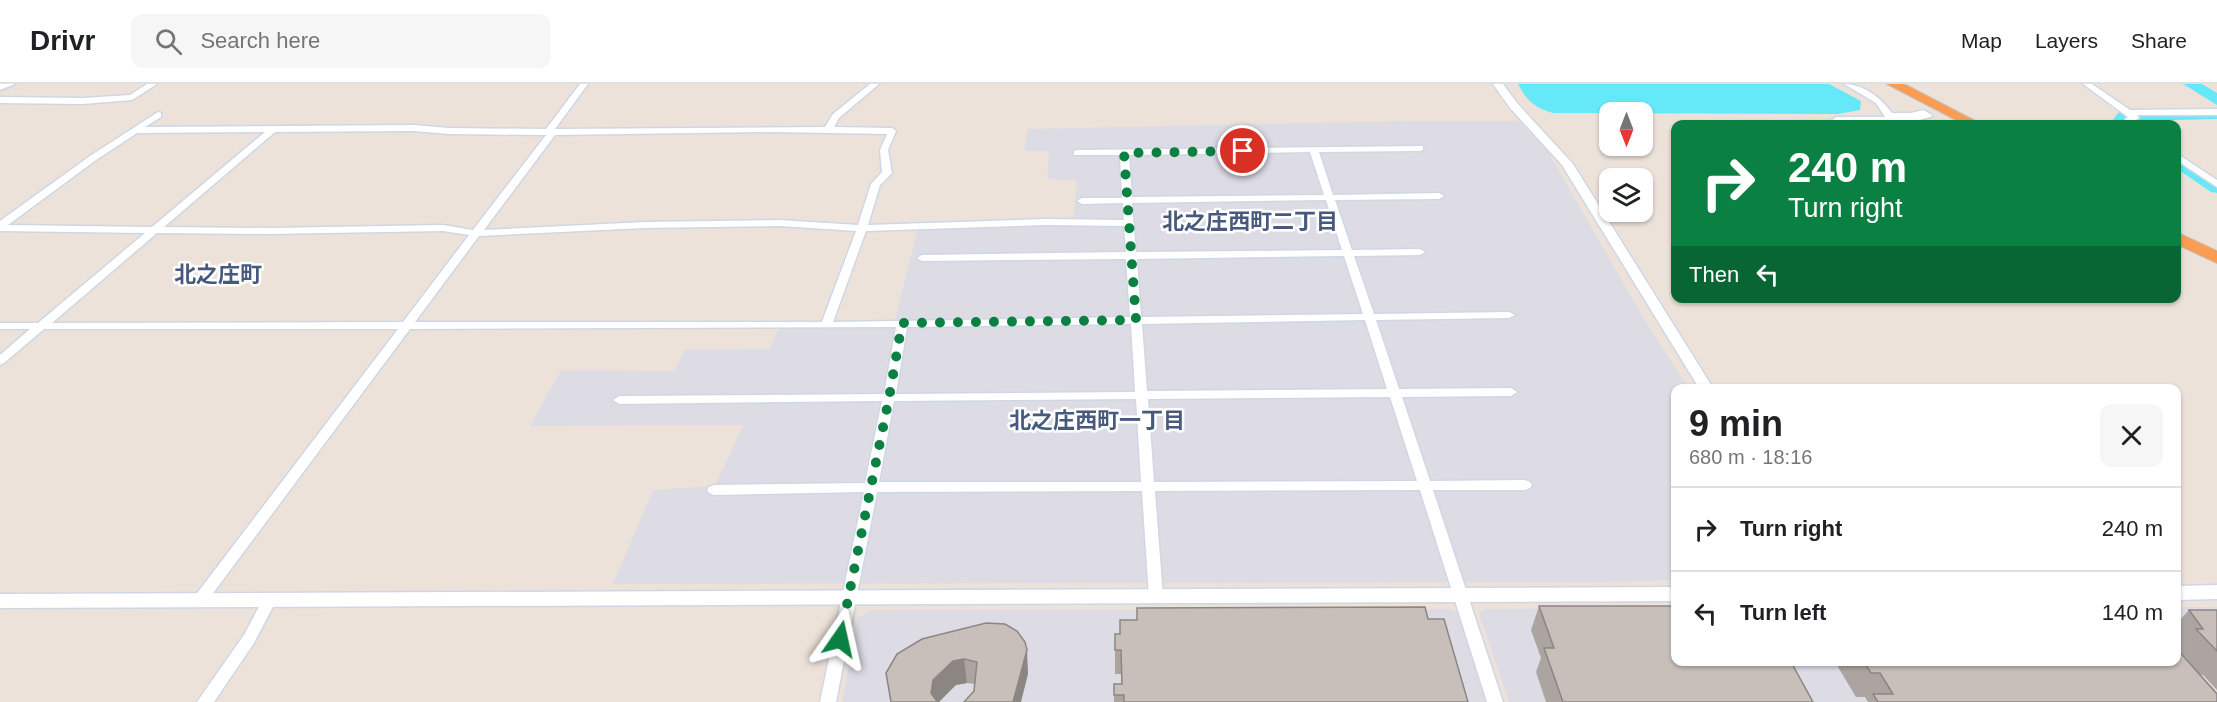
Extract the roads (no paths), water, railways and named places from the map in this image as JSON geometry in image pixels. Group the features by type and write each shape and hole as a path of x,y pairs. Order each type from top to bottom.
{"highway":[{"path":"1878,84 1949,120"},
{"path":"1894,84 1966,120"},
{"path":"2181,230 2215,252"},
{"path":"2181,239 2215,252"}],"main road":[{"path":"0,87 9,84"}],"street":[{"path":"0,100 82,101 132,98 153,84"},
{"path":"200,600 476,233 584,84"},
{"path":"1498,84 1506,97 1557,150 1567,164 1704,384"},
{"path":"1836,120 1913,119 1929,116 1924,113 1911,116 1889,116 1879,100 1848,84"},
{"path":"2087,84 2131,118 2217,112"},
{"path":"827,131 836,116 874,85"},
{"path":"0,227 134,130 159,115"},
{"path":"134,130 414,128 449,131 892,131 884,150 887,173 876,184 826,325"},
{"path":"0,361 273,129"},
{"path":"1077,153 1420,148"},
{"path":"1314,150 1426,485 1495,702"},
{"path":"1124,153 1156,597"},
{"path":"2181,159 2217,184"},
{"path":"1082,201 1439,196"},
{"path":"0,227 269,231 443,228 476,233 645,225 780,223 862,228 1045,222 1129,223"},
{"path":"922,258 1420,252"},
{"path":"0,326 826,325 1509,315"},
{"path":"828,702 902,323"},
{"path":"619,400 1511,392"},
{"path":"714,490 871,487 1526,485"},
{"path":"2181,593 2217,592"},
{"path":"0,601 1671,594"},
{"path":"205,702 249,639 269,601"}],"water":[{"path":"1518,84 1829,84 1861,101 1860,110 1838,114 1653,113 1653,102 1599,102 1599,113 1553,113 1541,109 1525,95"}],"waterway":[{"path":"2191,84 2217,100"},
{"path":"2121,120 2124,116 2217,114"},
{"path":"2181,163 2217,188"}],"district":[{"name":"北之庄西町二丁目","path":"1250,221"},
{"name":"北之庄町","path":"218,274"},
{"name":"北之庄西町一丁目","path":"1097,420"}]}
